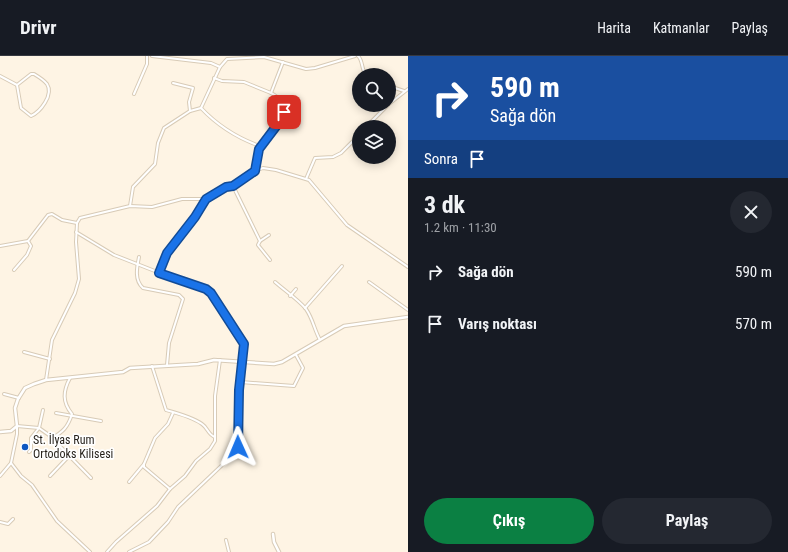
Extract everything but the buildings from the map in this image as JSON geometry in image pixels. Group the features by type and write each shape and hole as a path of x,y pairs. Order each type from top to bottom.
{"street":[{"path":"134,94 147,64 147,56"},
{"path":"152,56 211,63 220,67"},
{"path":"130,206 133,187 155,164 158,143 164,128 190,112 201,108 214,78 220,67 227,59 267,57 306,69 315,68 357,56 361,59 362,68"},
{"path":"271,93 283,62"},
{"path":"34,74 47,84 48,97 36,114 31,116 21,108 17,85 34,74"},
{"path":"0,76 17,85"},
{"path":"214,78 222,81 244,82 271,93 282,101 284,116 259,149 255,171"},
{"path":"173,83 193,88 189,102 190,112"},
{"path":"396,88 404,91"},
{"path":"396,98 408,89"},
{"path":"201,108 213,120 246,141 257,145 259,149"},
{"path":"373,120 380,112"},
{"path":"306,179 315,158 333,157 341,153 352,142"},
{"path":"159,273 167,253 195,217 206,199 226,187 233,186 255,171 263,168 276,170 298,178 306,179 313,184 346,224 408,268"},
{"path":"233,186 260,241 258,245 270,260"},
{"path":"46,380 52,340 75,293 79,279 76,232 77,223 80,218 130,206 152,207 182,199 206,199"},
{"path":"0,246 28,241 48,215 52,214 62,220 77,223"},
{"path":"76,232 114,255 159,273 206,289 211,293 244,344 238,407 238,450 235,455 178,507 168,522 149,542 129,552"},
{"path":"260,241 269,235"},
{"path":"14,270 27,255 31,246 28,241"},
{"path":"139,257 137,280 143,288 180,295 182,299 169,342 167,365"},
{"path":"305,308 342,266"},
{"path":"275,282 305,308 314,322 314,329 320,340"},
{"path":"369,282 408,310"},
{"path":"290,296 296,289"},
{"path":"0,476 11,463 17,426 15,408 25,388 46,380 123,372 130,368 198,364 214,360 274,364 296,355 344,326 408,317"},
{"path":"24,352 50,359"},
{"path":"241,382 294,386 303,368 296,355"},
{"path":"107,552 116,542 157,506 170,489 185,476 196,461 210,449 215,441 215,396 220,360"},
{"path":"152,366 166,410 202,424 208,432 215,437"},
{"path":"70,378 64,394 67,408 72,414"},
{"path":"4,394 19,398"},
{"path":"28,452 31,450 31,438 39,428 43,410"},
{"path":"129,482 144,464 155,438 168,424 174,412"},
{"path":"56,413 72,414 101,421"},
{"path":"52,438 61,433 68,425 72,414"},
{"path":"0,432 11,431 17,426 39,428 52,438 91,478"},
{"path":"50,476 69,456"},
{"path":"11,463 21,476 32,485 57,521 90,552"},
{"path":"144,464 144,467 170,489"},
{"path":"0,522 8,524 13,519"},
{"path":"274,534 274,542 279,552"},
{"path":"226,540 229,552"}],"place":[{"name":"St. İlyas Rum Ortodoks Kilisesi","path":"25,447"}],"route":[{"path":"238,447 238,407 245,350 244,344 237,330 211,293 206,289 193,286 159,273 167,253 195,217 206,199 226,187 233,186 255,171 259,149 266,142 284,116 284,112"}]}
